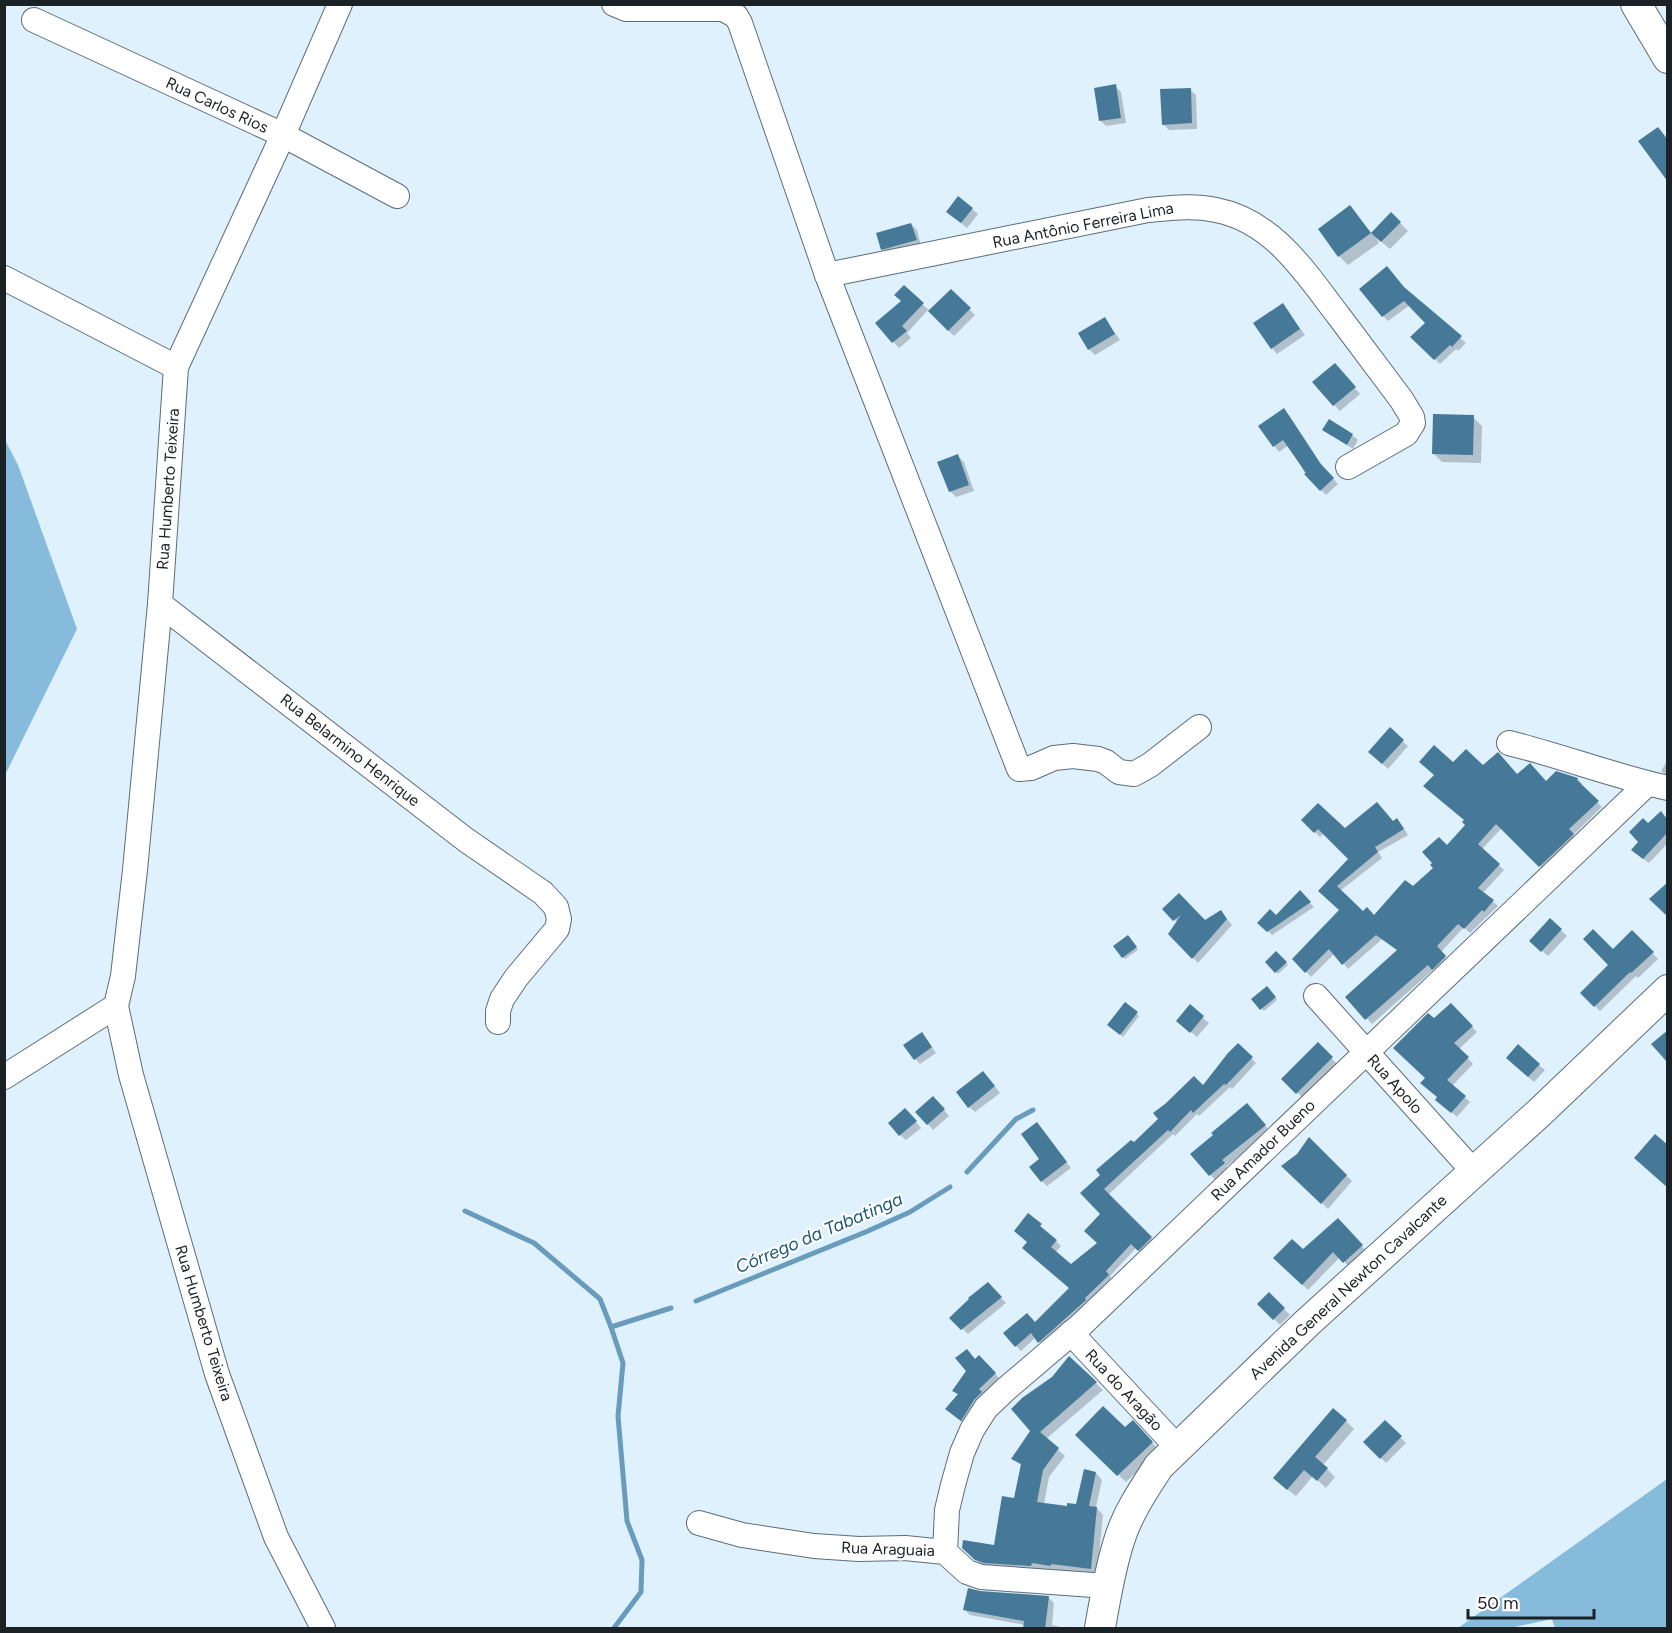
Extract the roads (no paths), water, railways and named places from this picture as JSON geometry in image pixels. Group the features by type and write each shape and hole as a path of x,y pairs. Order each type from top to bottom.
{"main road":[{"path":"1636,4 1668,58"},
{"name":"Avenida General Newton Cavalcante","path":"1100,1629 1107,1586 1119,1539 1137,1502 1159,1466 1308,1322 1539,1113 1668,990"}],"street":[{"name":"Rua Humberto Teixeira","path":"323,1629 276,1537 217,1374 131,1075 116,1006 123,976 134,881 160,604 176,367 283,135 340,4"},
{"path":"623,6 713,8 723,9 736,16 744,32 827,275 1019,769 1031,768 1054,758 1072,756 1098,759 1119,772 1134,774 1150,765 1199,727"},
{"name":"Rua Carlos Rios","path":"34,20 283,135 397,196"},
{"name":"Rua Antônio Ferreira Lima","path":"827,275 1148,210 1186,206 1218,210 1244,219 1271,236 1298,262 1401,399 1412,417 1413,423 1406,434 1348,467"},
{"path":"4,278 176,367"},
{"name":"Rua Belarmino Henrique","path":"160,604 466,840 543,893 556,907 559,923 549,940 516,978 502,999 498,1011 498,1022"},
{"path":"1509,743 1544,751 1597,770 1657,786"},
{"name":"Rua Amador Bueno","path":"945,1552 947,1510 962,1453 986,1408 1071,1333 1366,1051 1657,786"},
{"name":"Rua Apolo","path":"1316,996 1474,1172"},
{"path":"4,1077 116,1006"},
{"name":"Rua do Aragão","path":"1071,1333 1177,1447"},
{"name":"Rua Araguaia","path":"699,1523 742,1535 814,1546 859,1549 905,1548 945,1552 967,1572 981,1576 1107,1586"}],"waterway":[{"name":"Córrego da Tabatinga","path":"967,1172 1016,1119 1033,1110"},
{"name":"Córrego da Tabatinga","path":"696,1301 868,1231 910,1212 950,1187"},
{"name":"Córrego da Tabatinga","path":"465,1211 534,1243 600,1299 611,1327 623,1363 618,1416 627,1521 642,1560 641,1592 614,1628"},
{"name":"Córrego da Tabatinga","path":"611,1327 671,1308"}]}
